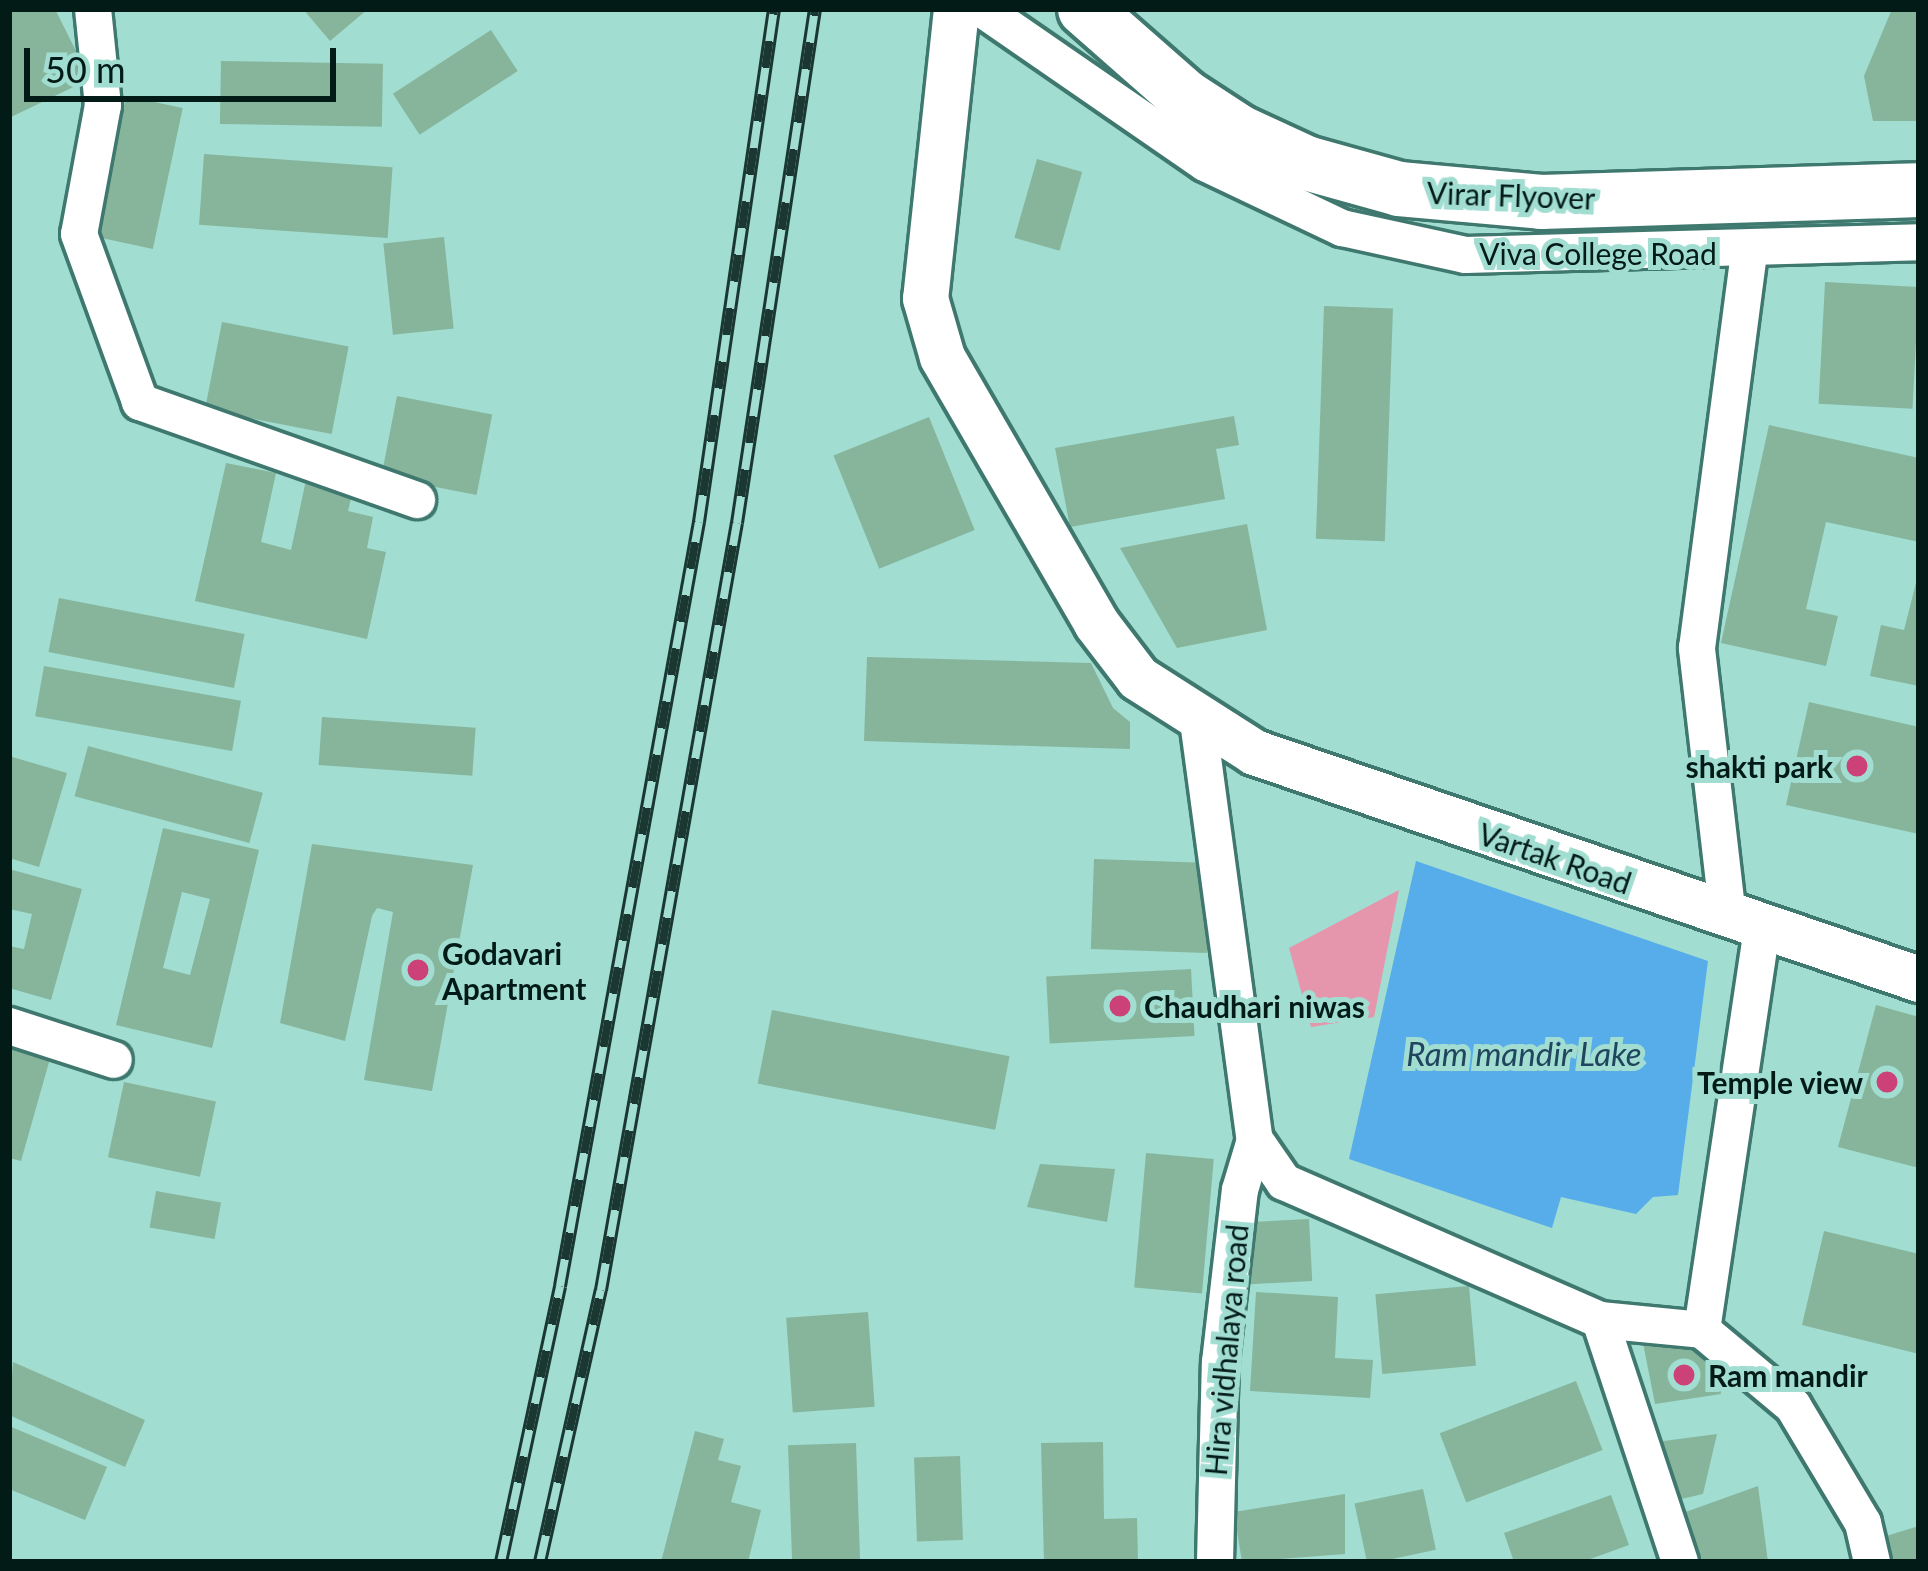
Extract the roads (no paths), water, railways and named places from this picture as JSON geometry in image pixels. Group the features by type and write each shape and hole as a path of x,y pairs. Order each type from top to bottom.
{"main road":[{"name":"Virar Flyover","path":"1085,9 1184,96 1238,132 1306,163 1399,189 1541,202 1919,190"}],"street":[{"path":"93,9 103,105 79,235 140,402 417,500"},
{"name":"Vartak Road","path":"956,9 925,253 925,298 942,357 1096,623 1138,678 1198,722 1254,752 1919,979"},
{"name":"Viva College Road","path":"982,9 1205,163 1342,228 1466,254 1749,252 1919,242"},
{"path":"1702,1330 1745,923 1696,648 1749,252"},
{"path":"1198,722 1255,1140 1284,1182 1600,1320 1702,1330 1793,1406 1863,1523 1872,1562"},
{"path":"9,1026 114,1060"},
{"name":"Hira vidhalaya road","path":"1215,1562 1220,1362 1240,1190 1255,1140"},
{"path":"1600,1320 1680,1562"}],"water":[{"name":"Ram mandir Lake","path":"1416,861 1708,961 1678,1195 1653,1197 1636,1214 1561,1197 1552,1228 1349,1159"}],"railway":[{"path":"501,1562 560,1286 699,522 774,9"},
{"path":"540,1562 601,1290 737,523 815,9"}],"place":[{"name":"shakti park","path":"1857,766"},
{"name":"Godavari Apartment","path":"418,970"},
{"name":"Chaudhari niwas","path":"1120,1006"},
{"name":"Temple view","path":"1887,1082"},
{"name":"Ram mandir","path":"1684,1375"}]}
